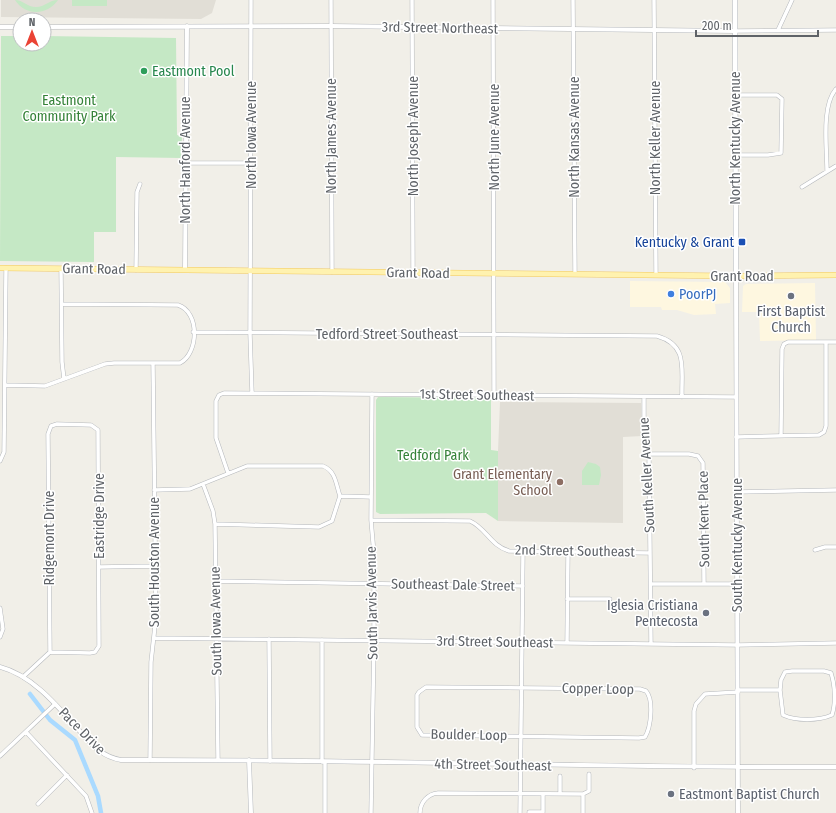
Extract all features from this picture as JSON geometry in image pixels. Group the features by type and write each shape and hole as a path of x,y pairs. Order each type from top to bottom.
{"main road":[{"name":"North Kentucky Avenue","path":"735,0 736,276"},
{"name":"Grant Road","path":"3,268 494,274 836,276"}],"street":[{"name":"North Iowa Avenue","path":"251,0 251,271"},
{"name":"North James Avenue","path":"331,0 332,272"},
{"name":"North Joseph Avenue","path":"412,0 413,273"},
{"name":"North June Avenue","path":"493,0 494,396"},
{"name":"North Kansas Avenue","path":"573,0 575,274"},
{"name":"North Keller Avenue","path":"654,0 656,275"},
{"path":"778,30 792,0"},
{"name":"North Hanford Avenue","path":"185,270 187,26"},
{"name":"3rd Street Northeast","path":"52,27 331,26 735,31 836,30"},
{"path":"0,27 12,27"},
{"path":"827,171 827,110 830,96 836,89"},
{"path":"735,95 780,96 782,99 781,153 768,155 736,155"},
{"path":"185,162 251,163"},
{"path":"802,187 836,166"},
{"path":"136,270 137,192 140,184"},
{"path":"0,461 4,452 5,386 3,268"},
{"path":"61,269 62,362 64,379"},
{"path":"251,271 250,334 252,393"},
{"name":"South Kentucky Avenue","path":"736,276 738,813"},
{"path":"5,386 45,386 105,364 180,363 186,360 191,352 193,332 191,316 186,310 178,305 62,304"},
{"name":"Tedford Street Southeast","path":"193,332 250,334 657,336 668,339 675,344 679,351 682,397"},
{"path":"782,436 782,349 784,344 788,342 836,342"},
{"path":"736,436 818,435 824,432 826,426 826,342"},
{"name":"South Houston Avenue","path":"150,760 151,662 154,638 152,364"},
{"name":"1st Street Southeast","path":"228,472 216,438 216,402 219,395 228,393 736,397"},
{"name":"South Jarvis Avenue","path":"371,813 374,641 374,584 371,520 372,394"},
{"name":"South Keller Avenue","path":"644,397 644,430 649,454 650,552"},
{"name":"Eastridge Drive","path":"50,652 90,653 96,651 99,646 98,430 91,424 57,424 51,426"},
{"name":"Ridgemont Drive","path":"50,652 48,434 51,426"},
{"name":"South Kent Place","path":"649,454 688,454 698,456 703,463 704,584"},
{"path":"154,490 180,490 203,484 228,472 257,465 323,466 329,468 333,472 340,496 332,521 319,527 215,524"},
{"name":"South Iowa Avenue","path":"203,484 213,511 215,524 218,760"},
{"path":"736,492 836,490"},
{"path":"340,496 371,497"},
{"name":"2nd Street Southeast","path":"371,520 470,521 481,527 502,549 523,552 650,552 651,584"},
{"path":"815,550 824,547 836,547"},
{"path":"520,813 523,552"},
{"path":"566,643 568,552"},
{"path":"99,567 154,566"},
{"name":"Southeast Dale Street","path":"215,581 523,586"},
{"path":"651,644 651,584 737,584"},
{"path":"567,599 610,599"},
{"path":"0,608 3,629 0,637"},
{"name":"3rd Street Southeast","path":"154,638 737,645 836,643"},
{"path":"269,639 270,761"},
{"path":"322,640 325,813"},
{"path":"0,667 12,670 23,677 50,652"},
{"path":"808,671 831,673 833,679 834,708 832,715 824,719 790,719 783,716 780,690 780,680 785,672 808,671"},
{"name":"Pace Drive","path":"23,677 55,704 98,750 108,758 121,760 150,760"},
{"name":"Boulder Loop","path":"520,736 422,734 417,726 417,695 426,687 521,689"},
{"name":"Copper Loop","path":"520,736 645,737 649,728 650,698 646,691 640,689 521,689"},
{"path":"694,768 694,711 696,704 705,694 738,691 780,690"},
{"path":"0,756 55,704"},
{"path":"26,732 86,796 92,813"},
{"name":"4th Street Southeast","path":"150,760 249,760 694,768 836,767"},
{"path":"249,760 251,813"},
{"path":"420,813 423,802 435,793 583,794 589,791 590,774"},
{"path":"38,804 67,775"},
{"path":"560,776 560,794"},
{"path":"529,812 543,812 543,794"},
{"path":"583,794 583,813"}],"shaded area":[{"path":"1,0 216,0 212,13 201,19 52,18 52,12 12,12 12,17 1,17"},
{"path":"630,281 725,282 730,288 730,303 715,304 716,314 694,315 677,310 662,310 661,307 630,307"},
{"path":"815,283 816,340 760,341 759,312 742,312 743,286 746,284"},
{"name":"Grant Elementary School","path":"500,402 641,403 642,436 623,437 623,523 498,521"}],"green space":[{"path":"15,0 36,7 58,0 48,9 36,12 24,9"},
{"path":"72,0 107,0 107,6 72,6"},
{"name":"Eastmont Community Park","path":"1,36 12,36 12,52 52,52 52,36 176,38 177,135 182,136 181,158 116,157 116,232 94,232 94,262 0,261"},
{"name":"Tedford Park","path":"378,397 491,398 491,450 498,451 498,521 486,513 380,514 376,512 376,400"},
{"path":"588,462 596,464 600,467 601,475 599,485 582,485 582,471"}],"waterway":[{"path":"30,694 50,720 75,740 98,796 101,813"}],"place":[{"name":"Eastmont Pool","path":"144,71"},
{"name":"Kentucky & Grant","path":"742,242"},
{"name":"PoorPJ","path":"671,294"},
{"name":"First Baptist Church","path":"791,296"},
{"name":"Grant Elementary School","path":"560,482"},
{"name":"Iglesia Cristiana Pentecosta","path":"706,613"},
{"name":"Eastmont Baptist Church","path":"671,794"}]}
